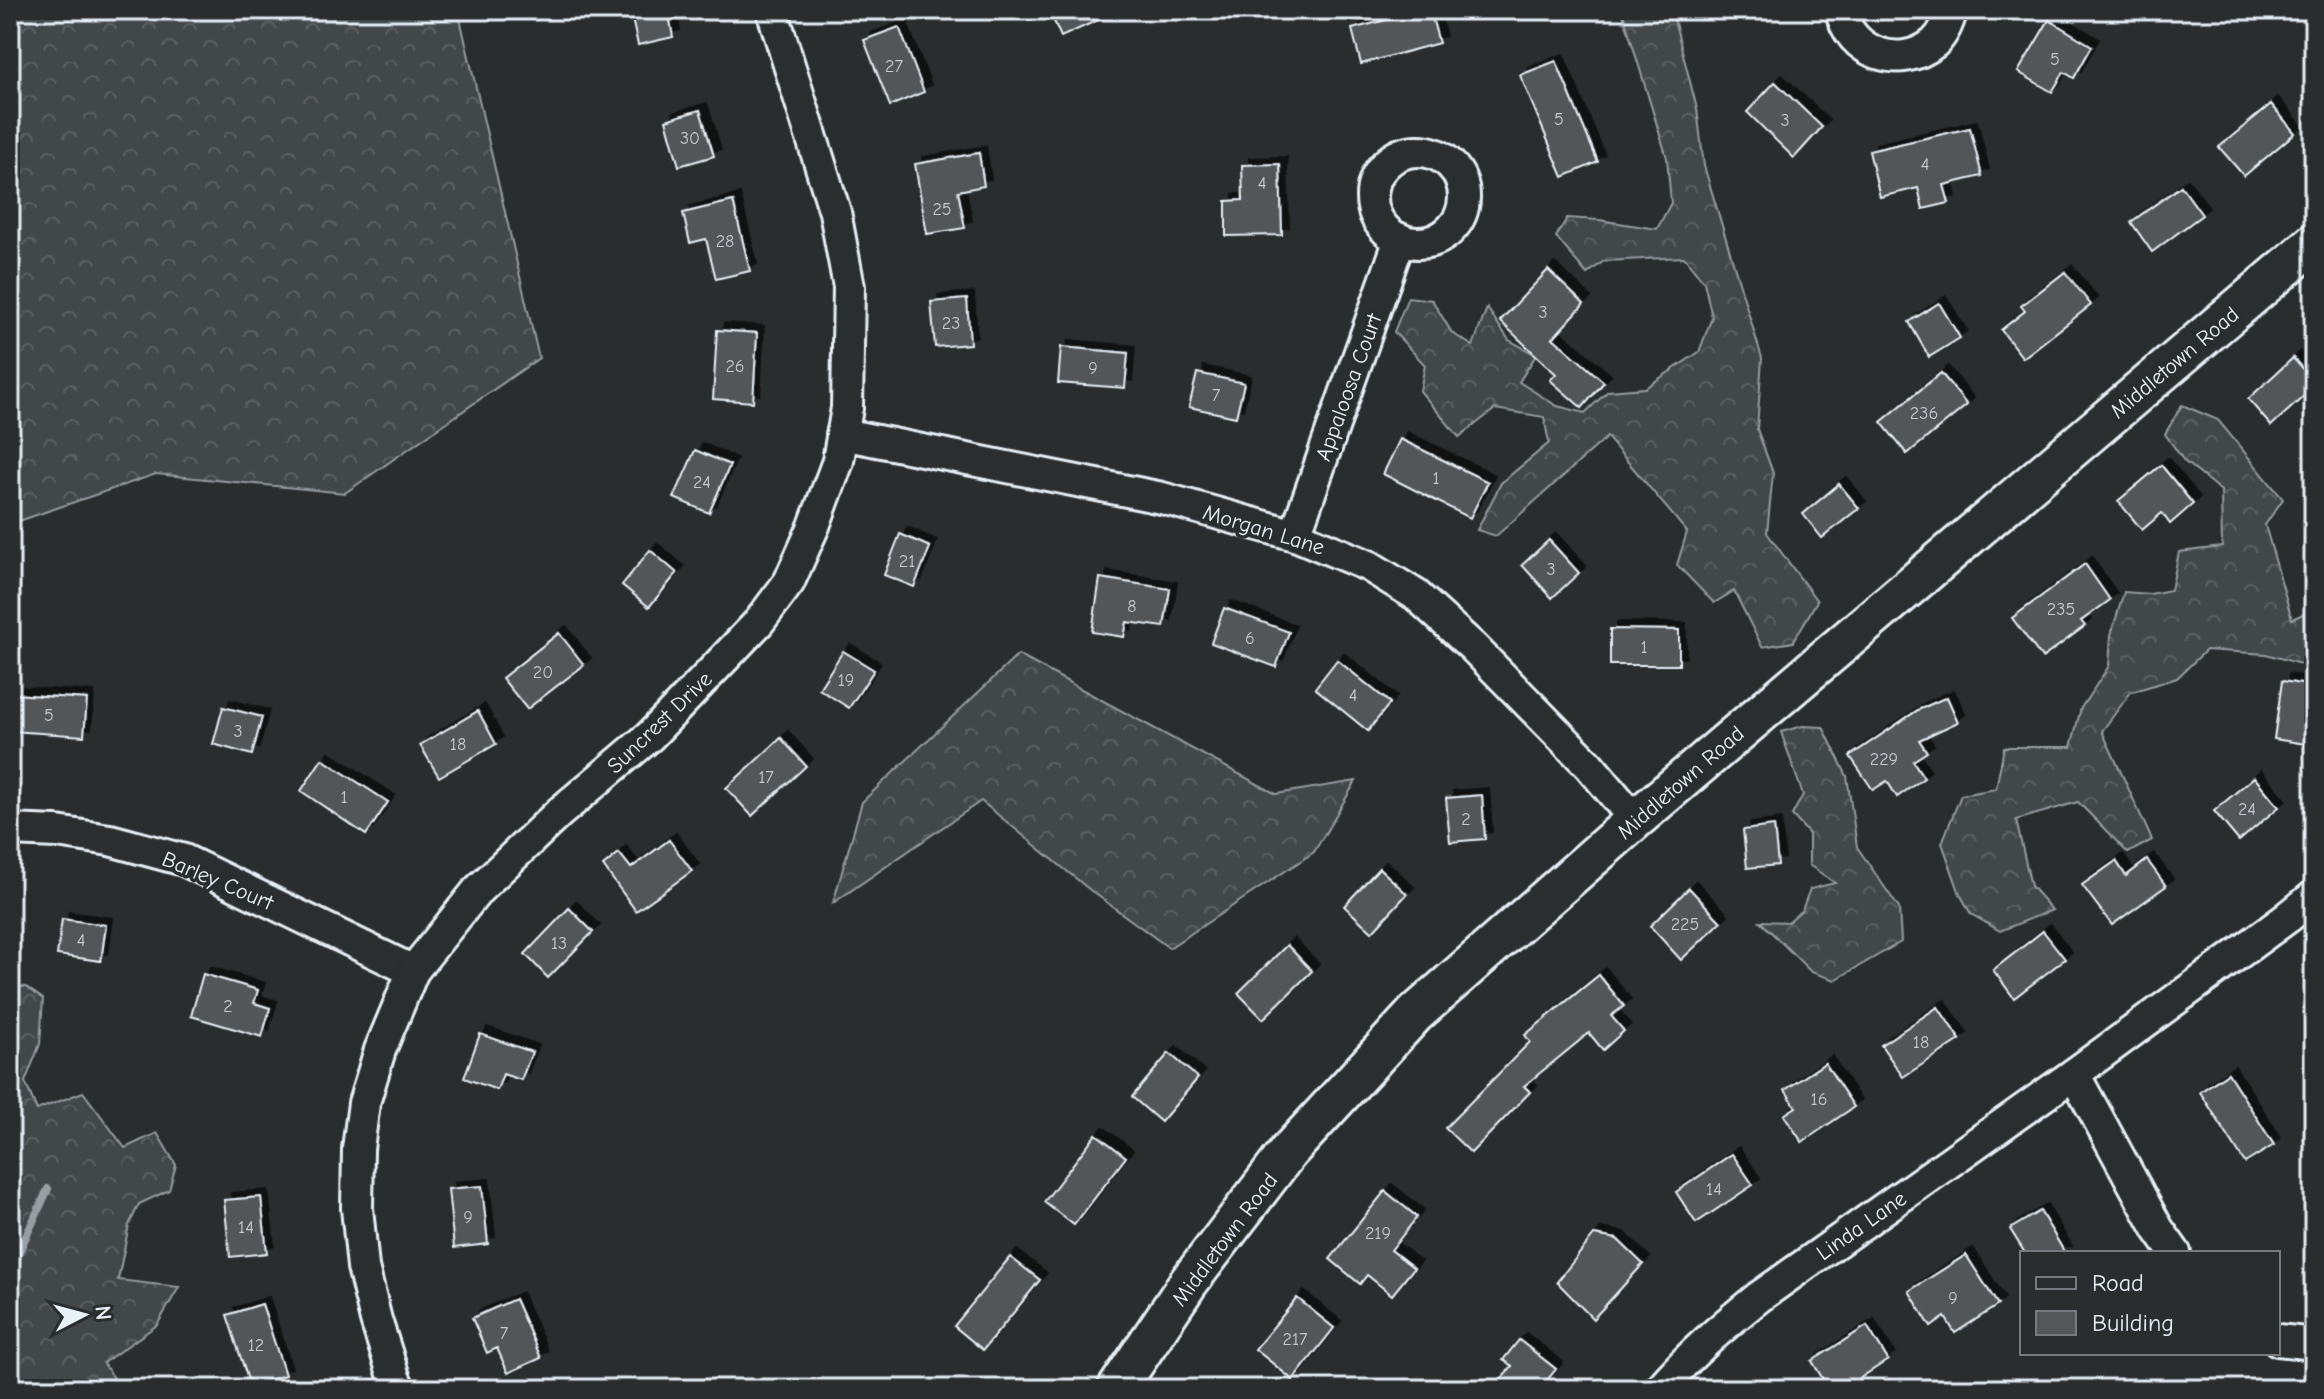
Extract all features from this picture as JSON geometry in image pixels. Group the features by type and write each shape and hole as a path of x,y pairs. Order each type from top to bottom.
{"street":[{"name":"Suncrest Drive","path":"400,1389 376,1320 363,1267 357,1208 358,1149 364,1103 380,1050 413,971 478,890 560,812 650,736 759,622 789,582 838,461 847,408 849,287 835,212 773,10"},
{"path":"1841,10 1852,36 1865,48 1883,56 1901,57 1919,52 1935,42 1946,27 1952,10"},
{"name":"Appaloosa Court","path":"1295,535 1400,239"},
{"name":"Middletown Road","path":"1117,1389 1188,1283 1288,1152 1415,1014 1635,820 2314,243"},
{"name":"Morgan Lane","path":"842,434 1162,498 1295,535 1369,566 1416,595 1473,647 1589,765 1635,820"},
{"name":"Barley Court","path":"10,830 57,832 110,840 184,860 413,971"},
{"name":"Linda Lane","path":"1660,1389 1683,1361 1759,1297 2074,1074 2314,896"},
{"path":"2074,1074 2158,1229 2174,1251"},
{"path":"2280,1340 2314,1344"}],"green space":[{"path":"10,10 458,10 539,358 345,493 156,474 10,524"},
{"path":"1620,10 1677,10 1674,19 1697,109 1704,166 1762,358 1757,429 1773,473 1767,533 1817,601 1793,642 1762,647 1734,591 1714,603 1677,565 1687,532 1607,437 1496,536 1477,530 1501,483 1549,443 1544,417 1495,409 1459,437 1420,391 1425,365 1394,332 1408,297 1432,300 1452,333 1473,346 1487,308 1509,340 1536,355 1519,382 1557,406 1585,413 1608,391 1645,388 1699,352 1712,317 1704,282 1684,257 1604,261 1587,274 1556,237 1567,218 1657,229 1671,203 1667,158"},
{"path":"2182,405 2218,420 2283,499 2265,525 2292,619 2314,609 2314,668 2266,654 2206,650 2177,678 2131,692 2102,731 2152,840 2128,853 2078,802 2016,820 2031,886 2052,910 2000,931 1971,914 1960,894 1942,843 1961,795 1996,789 2004,747 2071,747 2081,708 2109,666 2111,635 2124,592 2150,594 2171,590 2179,552 2222,547 2221,491 2184,461 2165,434"},
{"path":"1018,655 1276,794 1356,781 1314,852 1169,948 1090,890 981,801 833,903 862,802"},
{"path":"1803,726 1823,727 1847,776 1857,847 1899,908 1901,942 1835,980 1811,972 1760,921 1788,922 1802,910 1810,889 1835,883 1809,865 1809,834 1792,815 1803,795 1781,732"},
{"path":"10,986 26,987 43,999 40,1044 25,1082 37,1110 83,1092 125,1148 157,1133 176,1165 169,1190 139,1204 129,1225 118,1280 179,1287 157,1325 103,1363 122,1389 10,1389"}],"building":[{"path":"630,10 668,10 673,37 638,45"},
{"path":"1049,10 1120,10 1061,37"},
{"path":"1430,10 1439,43 1361,64 1352,29"},
{"path":"2049,20 2092,46 2074,78 2064,72 2052,92 2018,72"},
{"path":"899,27 924,92 890,106 864,40"},
{"path":"1556,61 1598,162 1563,177 1520,75"},
{"path":"1775,82 1822,127 1794,158 1747,112"},
{"path":"2271,104 2295,133 2244,176 2219,147"},
{"path":"700,110 714,156 679,166 666,120"},
{"path":"1970,128 1982,176 1944,185 1949,203 1923,209 1918,188 1880,197 1869,151"},
{"path":"979,153 984,186 958,191 965,228 927,234 915,164"},
{"path":"1280,164 1282,235 1226,236 1226,201 1243,200 1242,165"},
{"path":"2181,186 2202,215 2152,252 2131,222"},
{"path":"733,201 750,271 716,279 706,239 690,243 683,213"},
{"path":"1548,270 1584,304 1553,338 1604,382 1582,408 1550,380 1556,374 1500,321"},
{"path":"2065,272 2091,305 2023,358 2001,330 2025,311 2021,306"},
{"path":"967,299 970,344 935,347 931,302"},
{"path":"1939,303 1960,338 1929,357 1909,322"},
{"path":"717,330 757,333 753,402 713,399"},
{"path":"1061,347 1128,353 1125,388 1058,383"},
{"path":"2293,358 2314,382 2314,387 2271,426 2248,399"},
{"path":"1197,373 1244,383 1236,417 1189,407"},
{"path":"1941,373 1967,405 1907,454 1881,422"},
{"path":"1400,439 1488,482 1470,518 1383,474"},
{"path":"695,450 730,465 709,513 674,498"},
{"path":"2161,465 2193,504 2170,524 2162,513 2142,530 2118,501"},
{"path":"1839,484 1859,508 1822,538 1803,514"},
{"path":"900,534 930,547 914,587 884,575"},
{"path":"1549,540 1579,573 1552,598 1522,565"},
{"path":"650,550 677,573 649,607 622,585"},
{"path":"2085,564 2110,600 2081,621 2085,626 2042,658 2012,618"},
{"path":"1100,578 1170,589 1164,627 1127,622 1124,637 1092,632"},
{"path":"1224,608 1289,632 1276,667 1211,643"},
{"path":"1610,629 1679,630 1679,665 1610,665"},
{"path":"559,633 584,665 527,709 502,678"},
{"path":"843,651 874,670 849,708 819,689"},
{"path":"1337,660 1390,703 1368,731 1315,688"},
{"path":"2282,681 2314,686 2312,745 2274,739"},
{"path":"13,694 87,699 84,736 11,731"},
{"path":"1947,697 1958,722 1919,740 1927,752 1913,761 1924,778 1897,797 1887,781 1873,790 1850,756 1918,710"},
{"path":"223,707 262,717 252,755 213,744"},
{"path":"478,711 496,744 439,777 420,745"},
{"path":"781,738 806,766 752,816 726,788"},
{"path":"322,759 388,802 366,835 301,791"},
{"path":"2254,777 2279,807 2239,841 2214,811"},
{"path":"1482,795 1485,839 1450,842 1446,798"},
{"path":"1774,826 1778,865 1747,868 1743,830"},
{"path":"669,840 692,871 636,911 603,866 619,853 631,868"},
{"path":"2147,860 2166,886 2112,925 2082,885 2116,861 2126,876"},
{"path":"1379,868 1407,894 1372,932 1344,906"},
{"path":"1689,888 1721,922 1681,960 1650,926"},
{"path":"569,908 593,932 548,978 525,954"},
{"path":"62,919 106,925 101,961 57,955"},
{"path":"2043,931 2065,959 2014,998 1993,970"},
{"path":"1287,945 1312,971 1263,1019 1238,993"},
{"path":"203,974 258,990 254,1003 270,1008 262,1037 191,1016"},
{"path":"1599,975 1624,1006 1611,1016 1624,1031 1603,1050 1589,1033 1524,1086 1530,1092 1471,1153 1445,1128 1530,1042 1525,1035"},
{"path":"1938,1007 1960,1040 1903,1077 1881,1045"},
{"path":"480,1034 532,1052 521,1080 503,1074 497,1090 464,1078"},
{"path":"1169,1053 1198,1078 1161,1122 1132,1097"},
{"path":"1825,1063 1854,1107 1802,1142 1784,1115 1796,1107 1785,1090"},
{"path":"2228,1073 2274,1145 2245,1163 2200,1092"},
{"path":"1096,1134 1126,1157 1074,1225 1044,1202"},
{"path":"1732,1154 1753,1185 1696,1223 1676,1192"},
{"path":"482,1186 488,1244 454,1248 448,1189"},
{"path":"1385,1191 1417,1217 1391,1250 1414,1268 1392,1295 1367,1275 1360,1284 1330,1259"},
{"path":"261,1197 267,1253 230,1257 224,1200"},
{"path":"2040,1211 2064,1251 2024,1251 2010,1229"},
{"path":"1594,1235 1617,1239 1643,1264 1593,1319 1557,1282"},
{"path":"1966,1255 1998,1305 1955,1333 1945,1317 1931,1327 1909,1291"},
{"path":"1010,1257 1040,1280 983,1350 954,1326"},
{"path":"1297,1298 1334,1328 1293,1380 1255,1349"},
{"path":"515,1299 541,1358 508,1373 497,1348 487,1353 472,1318"},
{"path":"262,1304 285,1375 250,1386 227,1315"},
{"path":"1867,1326 1888,1360 1843,1389 1829,1389 1812,1361"},
{"path":"1519,1340 1556,1369 1540,1389 1493,1389 1512,1366 1503,1360"}],"waterway":[{"path":"10,1271 48,1189"}]}
